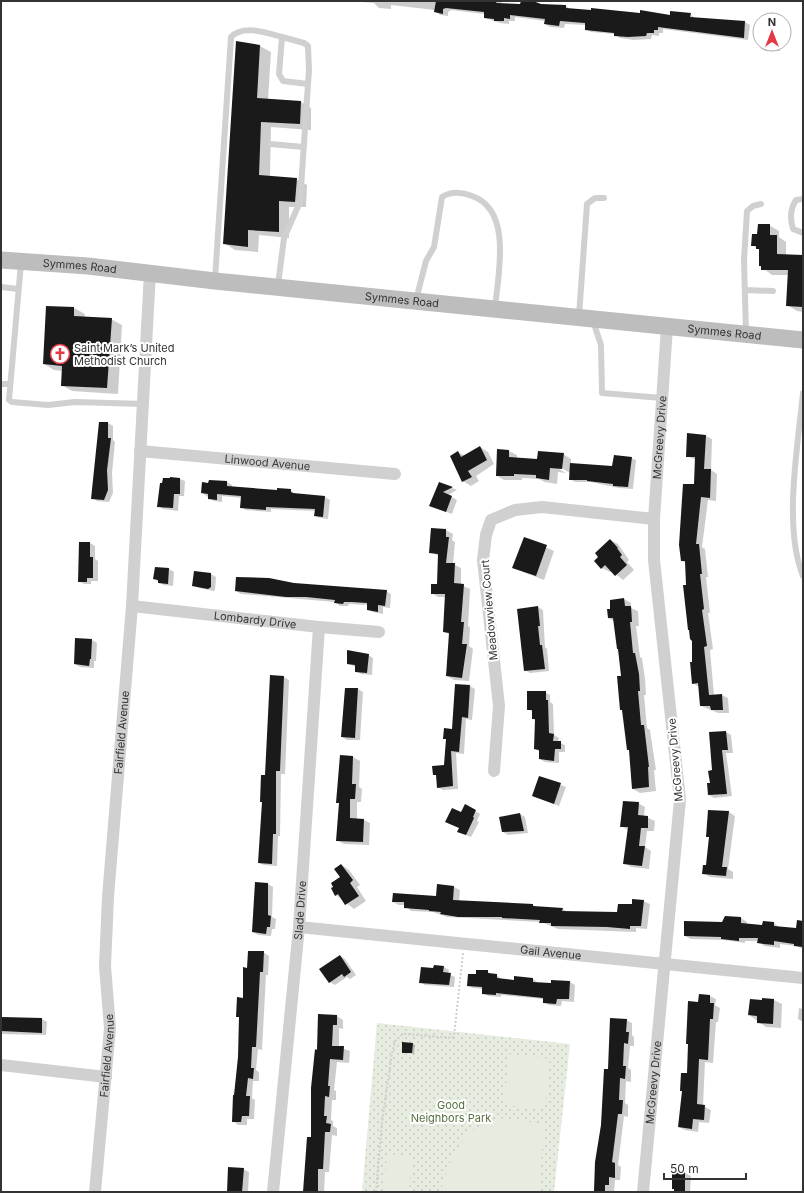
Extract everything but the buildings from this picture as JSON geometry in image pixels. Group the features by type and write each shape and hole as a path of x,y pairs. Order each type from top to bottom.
{"main road":[{"name":"Symmes Road","path":"1,260 150,272 215,281 803,340"}],"street":[{"name":"Fairfield Avenue","path":"95,1192 110,1028 105,966 108,897 132,606 150,272"},
{"name":"McGreevy Drive","path":"643,1192 680,800 654,560 654,519 667,327"},
{"name":"Linwood Avenue","path":"140,450 395,474"},
{"name":"Meadowview Court","path":"494,771 499,706 484,560 486,535 491,520 515,510 542,507 654,519"},
{"name":"Lombardy Drive","path":"132,606 319,627 380,632"},
{"name":"Slade Drive","path":"273,1192 299,927 319,627"},
{"name":"Gail Avenue","path":"299,927 803,978"},
{"path":"1,1065 106,1077"}],"lane":[{"path":"215,281 230,42 235,32 242,30 263,32 304,43 308,46 308,84 300,202 284,238 278,287"},
{"path":"282,37 280,78 283,81 308,84"},
{"path":"270,144 304,147"},
{"path":"416,301 426,261 434,246 442,197 447,194 468,194 477,197 488,205 496,218 499,234 499,264 495,309"},
{"path":"604,198 594,198 587,204 586,319 601,345 602,393 662,398"},
{"path":"803,199 796,200 792,206 791,223 793,229 803,233"},
{"path":"746,335 745,290 747,211 753,206 761,204"},
{"path":"21,262 9,400 12,402 48,405 75,402 143,404"},
{"path":"1,287 18,289"},
{"path":"745,290 772,291"},
{"path":"1,384 10,384"},
{"path":"803,393 792,517 799,566 803,576"}],"path":[{"path":"376,1192 386,1089 395,1041 405,1034 452,1038 454,1036 464,943"}],"green space":[{"name":"Good Neighbors Park","path":"377,1023 570,1044 554,1192 362,1192"},
{"path":"509,1054 550,1059 545,1109 504,1105"},
{"path":"499,1118 544,1124 539,1192 441,1192 445,1175 455,1152 465,1138 474,1130"},
{"path":"387,1154 412,1156 409,1192 384,1192"}],"place":[{"name":"Saint Mark’s United Methodist Church","path":"60,354"}]}
